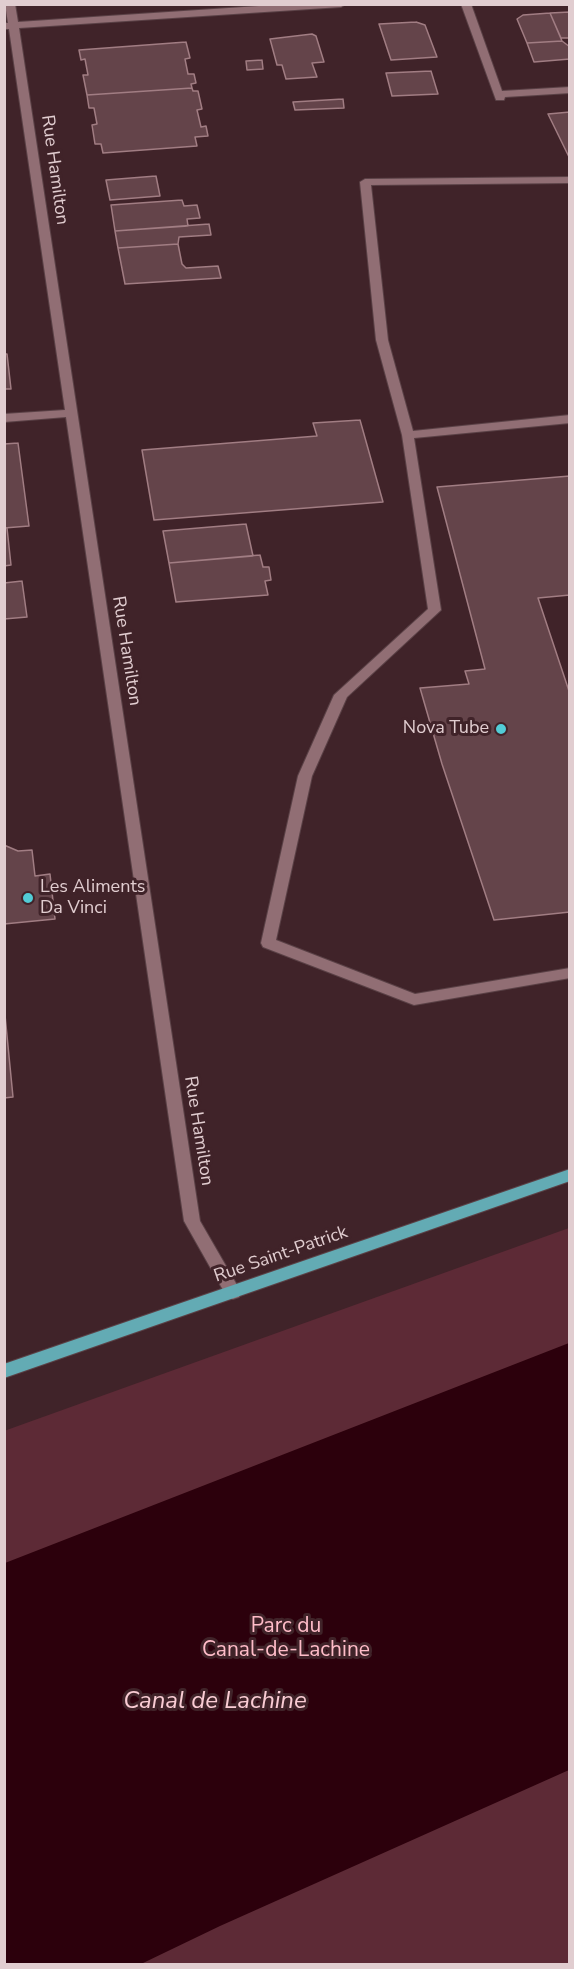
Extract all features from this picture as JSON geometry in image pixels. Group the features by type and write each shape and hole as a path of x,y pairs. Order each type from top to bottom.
{"main road":[{"name":"Rue Saint-Patrick","path":"4,1371 570,1175"}],"street":[{"name":"Rue Hamilton","path":"10,4 9,26 71,413 192,1221 233,1292"},
{"path":"9,26 341,4"},
{"path":"466,4 499,96 570,90"},
{"path":"570,180 365,182 382,340 408,435 435,610 341,695 305,776 268,943 414,1000 570,973"},
{"path":"4,418 71,413"},
{"path":"408,435 570,419"}],"green space":[{"name":"Canal de Lachine","path":"569,1228 569,1964 5,1964 4,1431"}],"water":[{"name":"Canal de Lachine","path":"569,1343 569,1770 220,1926 141,1964 5,1964 5,1563"}],"building":[{"path":"570,12 570,38 561,38 550,13"},
{"path":"550,13 562,41 527,43 517,19 523,15"},
{"path":"416,22 425,25 437,57 391,60 379,24"},
{"path":"312,34 316,36 324,62 312,63 317,77 286,79 282,65 277,65 270,39"},
{"path":"562,41 570,47 570,59 534,62 527,43"},
{"path":"186,42 190,58 185,59 188,74 194,74 196,83 191,84 192,88 87,95 83,75 88,75 85,59 81,60 79,50"},
{"path":"262,60 263,69 247,70 246,61"},
{"path":"431,71 438,94 392,96 386,73"},
{"path":"192,88 193,91 198,91 202,109 197,110 201,127 206,126 208,136 195,137 197,146 103,153 101,144 95,144 92,125 97,124 94,108 89,108 87,95"},
{"path":"343,99 344,108 295,110 293,102"},
{"path":"570,112 570,159 548,114"},
{"path":"156,176 160,196 110,200 106,180"},
{"path":"182,200 184,206 197,205 200,218 187,219 188,226 115,231 111,205"},
{"path":"209,224 211,235 179,237 178,244 118,248 115,231"},
{"path":"178,244 182,264 186,268 218,266 221,278 125,284 118,248"},
{"path":"4,354 7,354 11,389 4,389"},
{"path":"360,420 383,502 154,520 142,450 317,436 313,423"},
{"path":"18,443 29,526 4,528 4,444"},
{"name":"Nova Tube","path":"570,476 570,595 538,598 570,694 570,912 494,920 442,764 420,688 469,684 465,671 485,669 437,487"},
{"path":"246,524 253,556 169,563 163,531"},
{"path":"4,528 7,528 11,565 4,566"},
{"path":"260,555 263,567 269,567 271,580 265,581 268,595 176,602 169,563"},
{"path":"22,581 27,617 4,619 4,583"},
{"name":"Les Aliments Da Vinci","path":"4,845 18,851 32,850 35,876 50,874 55,919 4,924"},
{"path":"4,1005 13,1097 4,1098"}],"place":[{"name":"Nova Tube","path":"501,729"},
{"name":"Les Aliments Da Vinci","path":"28,898"}],"park label":[{"name":"Parc du Canal-de-Lachine","path":"286,1639"}]}
